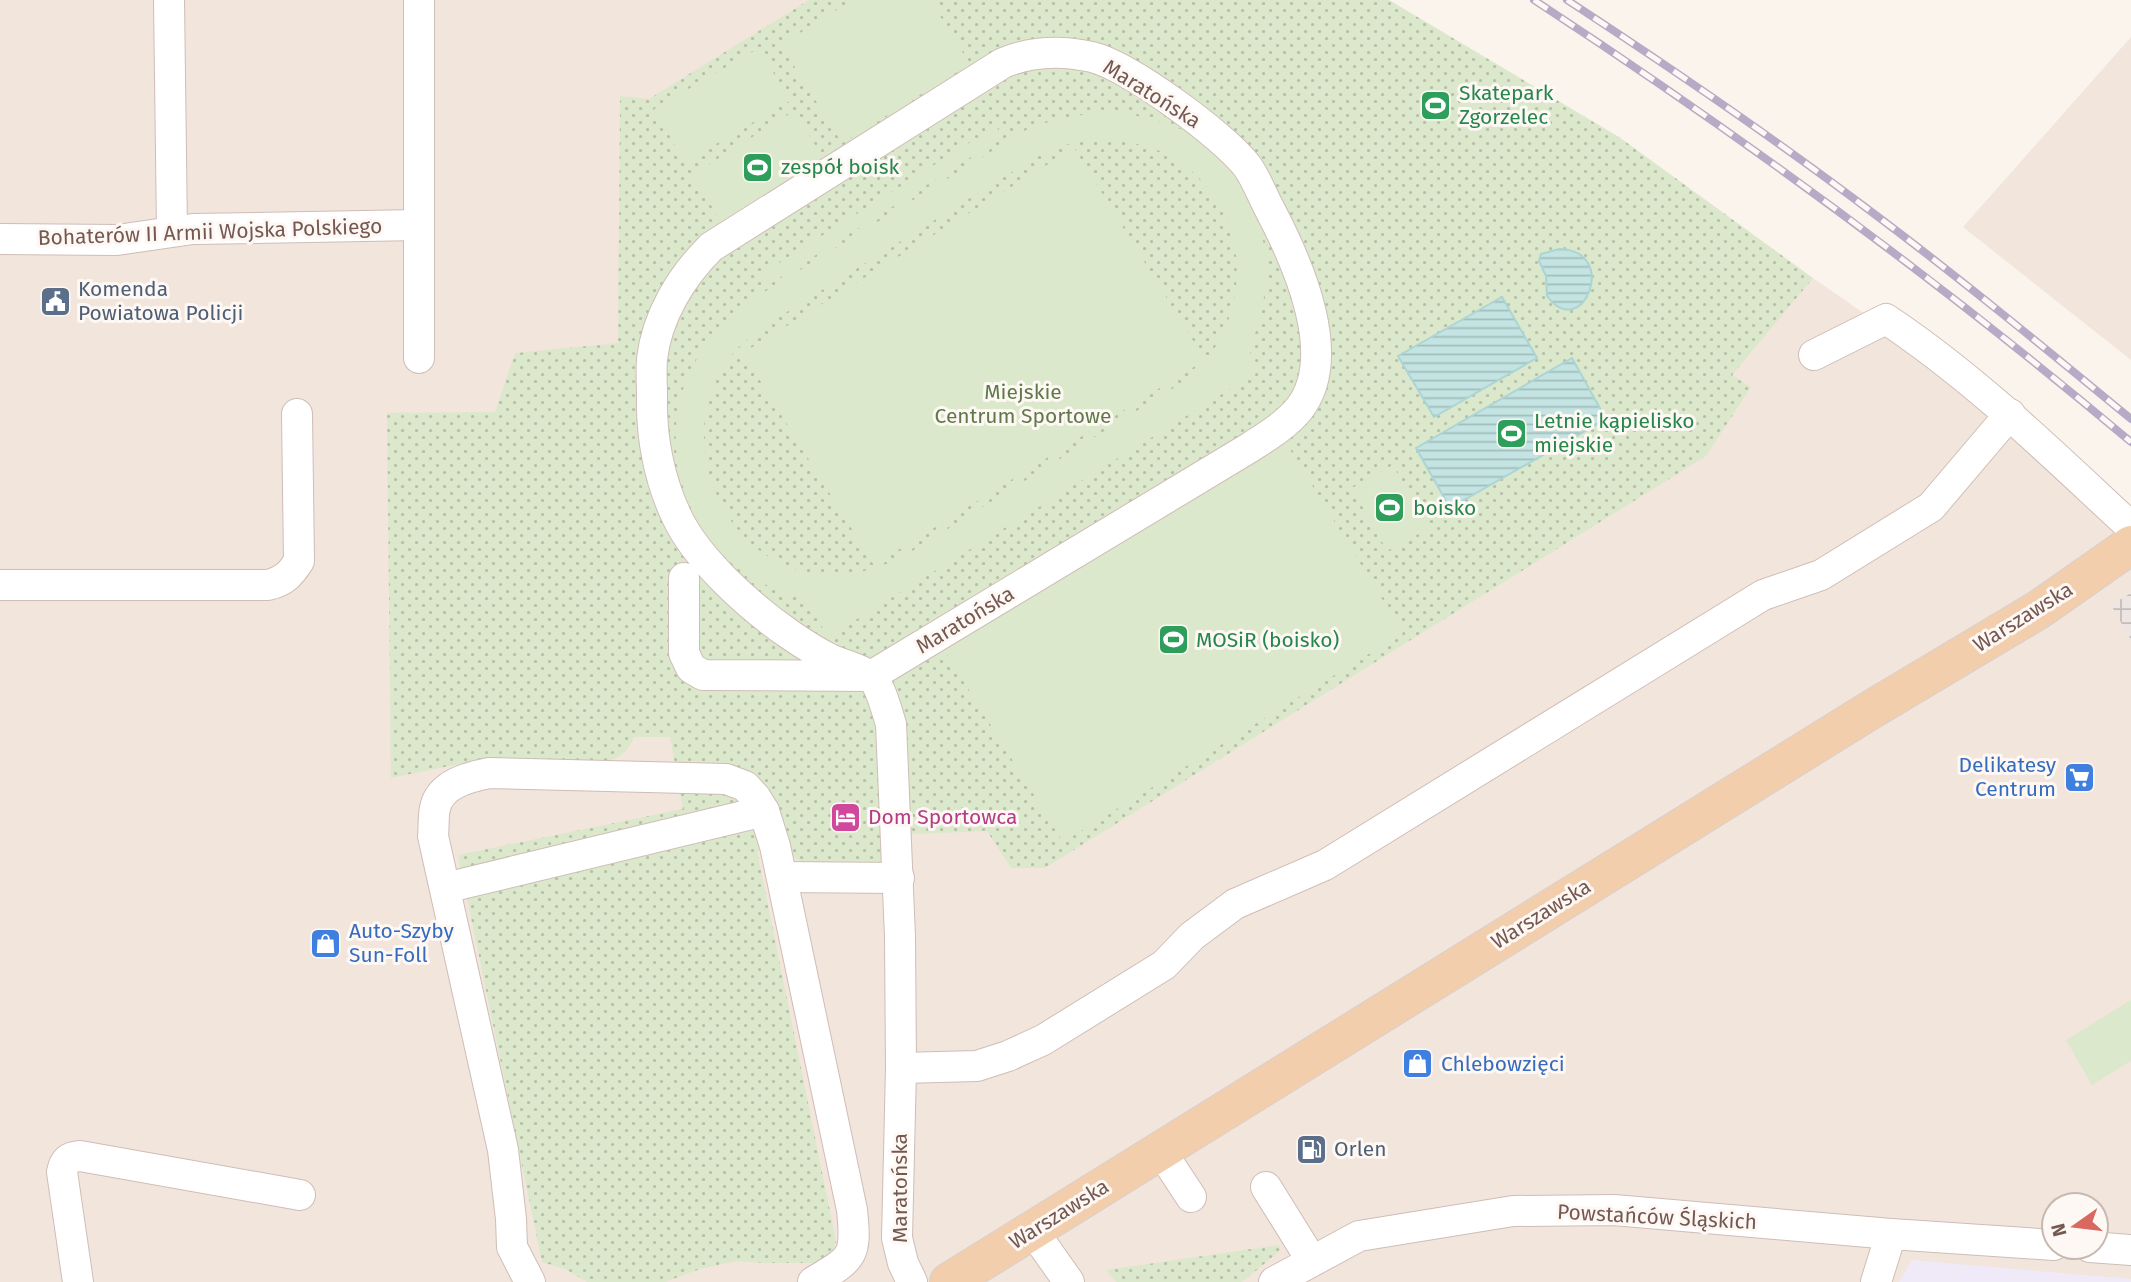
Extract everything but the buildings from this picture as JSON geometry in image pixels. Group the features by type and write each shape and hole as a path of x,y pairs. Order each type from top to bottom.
{"main road":[{"name":"Warszawska","path":"949,1282 1857,718 2038,610 2131,545"}],"street":[{"path":"169,0 172,231"},
{"path":"419,0 419,358"},
{"name":"Maratońska","path":"872,676 1279,428 1300,408 1311,383 1317,359 1312,319 1302,279 1248,168 1226,143 1185,112 1121,70 1093,57 1042,52 1023,54 1003,63 710,247 692,265 677,286 662,321 652,357 654,435 659,468 676,516 699,550 745,601 790,635 829,658 872,676 891,724 899,878 901,1068 897,1238 903,1264 912,1282"},
{"name":"Bohaterów II Armii Wojska Polskiego","path":"0,239 117,240 172,231 419,225"},
{"path":"1814,355 1886,319 1927,346 2010,414 2131,527"},
{"path":"0,585 281,582 290,576 299,561 297,414"},
{"path":"901,1068 977,1066 1043,1040 1164,965 1192,936 1235,904 1325,865 1763,595 1821,575 1931,507 2010,414"},
{"path":"684,578 684,653 691,668 704,675 872,676"},
{"path":"530,1282 512,1247 503,1150 433,836 435,806 446,790 471,777 489,773 726,779 745,786 764,811 782,877 852,1210 855,1239 850,1256 842,1265 813,1282"},
{"path":"445,888 764,811"},
{"path":"782,877 899,878"},
{"path":"1160,1150 1191,1197"},
{"path":"78,1282 62,1172 70,1157 80,1156 300,1195"},
{"path":"1266,1187 1312,1261"},
{"name":"Powstańców Śląskich","path":"1273,1282 1359,1236 1513,1211 1614,1210 2040,1244"},
{"path":"1032,1231 1069,1282"},
{"path":"1876,1282 1891,1234"},
{"path":"2110,1248 2131,1250"}],"shaded area":[{"path":"0,0 1364,0 1813,278 1924,355 2131,541 2131,1282 0,1282"},
{"path":"2131,37 2131,360 1963,227"},
{"path":"2131,593 2131,640 2111,605"},
{"path":"1912,1260 2131,1279 2131,1282 1899,1282"}],"green space":[{"name":"Miejskie Centrum Sportowe","path":"809,0 1389,0 1619,137 1813,278 1732,375 1751,387 1706,456 1045,868 1011,868 987,831 889,835 888,867 808,865 795,858 786,847 757,851 836,1241 832,1255 814,1263 737,1261 700,1269 665,1282 587,1282 565,1269 542,1262 458,855 683,809 670,737 634,737 622,754 604,762 512,758 459,764 391,778 387,413 495,412 515,353 618,343 620,96 649,99"},
{"path":"852,0 930,0 970,64 842,143 781,45"},
{"path":"759,48 790,101 685,162 654,109"},
{"name":"zespół boisk","path":"794,111 824,159 722,223 692,175"},
{"path":"1112,112 1159,121 1193,135 1214,150 1238,182 1259,224 1264,244 1265,286 1257,329 1249,351 1261,370 828,637 806,600 765,584 742,571 723,555 694,515 678,467 676,442 682,393 692,368 714,335 742,306 1026,130 1079,115","holes":["1092,140 1127,142 1160,151 1191,170 1213,195 1228,224 1236,255 1236,288 1228,320 1213,350 1191,377 892,562 853,573 823,575 788,567 758,550 734,525 717,495 706,462 704,427 710,393 726,362 748,339 774,320 1036,157 1064,145"]},
{"path":"996,126 1003,137 765,287 758,276"},
{"path":"1074,148 1205,360 874,565 743,353"},
{"name":"MOSiR (boisko)","path":"1283,438 1403,633 1063,842 943,648"},
{"name":"boisko","path":"1393,465 1428,529 1387,551 1352,488"},
{"path":"2131,1000 2131,1061 2092,1085 2066,1040"},
{"path":"1279,1245 1280,1251 1242,1282 1116,1282 1106,1270"}],"water":[{"path":"1559,249 1578,253 1588,264 1592,277 1583,302 1572,309 1560,308 1547,296 1546,276 1539,261 1541,254"},
{"path":"1502,297 1537,358 1434,417 1398,356"},
{"name":"Letnie kąpielisko miejskie","path":"1572,358 1606,419 1450,508 1416,448"}],"railway":[{"path":"1534,0 1689,104 1839,212 1987,324 2131,442"},
{"path":"1567,0 1645,51 1836,185 1971,289 2131,419"}],"place":[{"name":"Skatepark Zgorzelec","path":"1436,105"},
{"name":"zespół boisk","path":"758,167"},
{"name":"Komenda Powiatowa Policji","path":"55,301"},
{"name":"Letnie kąpielisko miejskie","path":"1511,433"},
{"name":"boisko","path":"1390,508"},
{"name":"MOSiR (boisko)","path":"1173,640"},
{"name":"Delikatesy Centrum","path":"2079,777"},
{"name":"Dom Sportowca","path":"845,817"},
{"name":"Auto-Szyby Sun-Foll","path":"326,943"},
{"name":"Chlebowzięci","path":"1418,1064"},
{"name":"Orlen","path":"1311,1149"}]}
